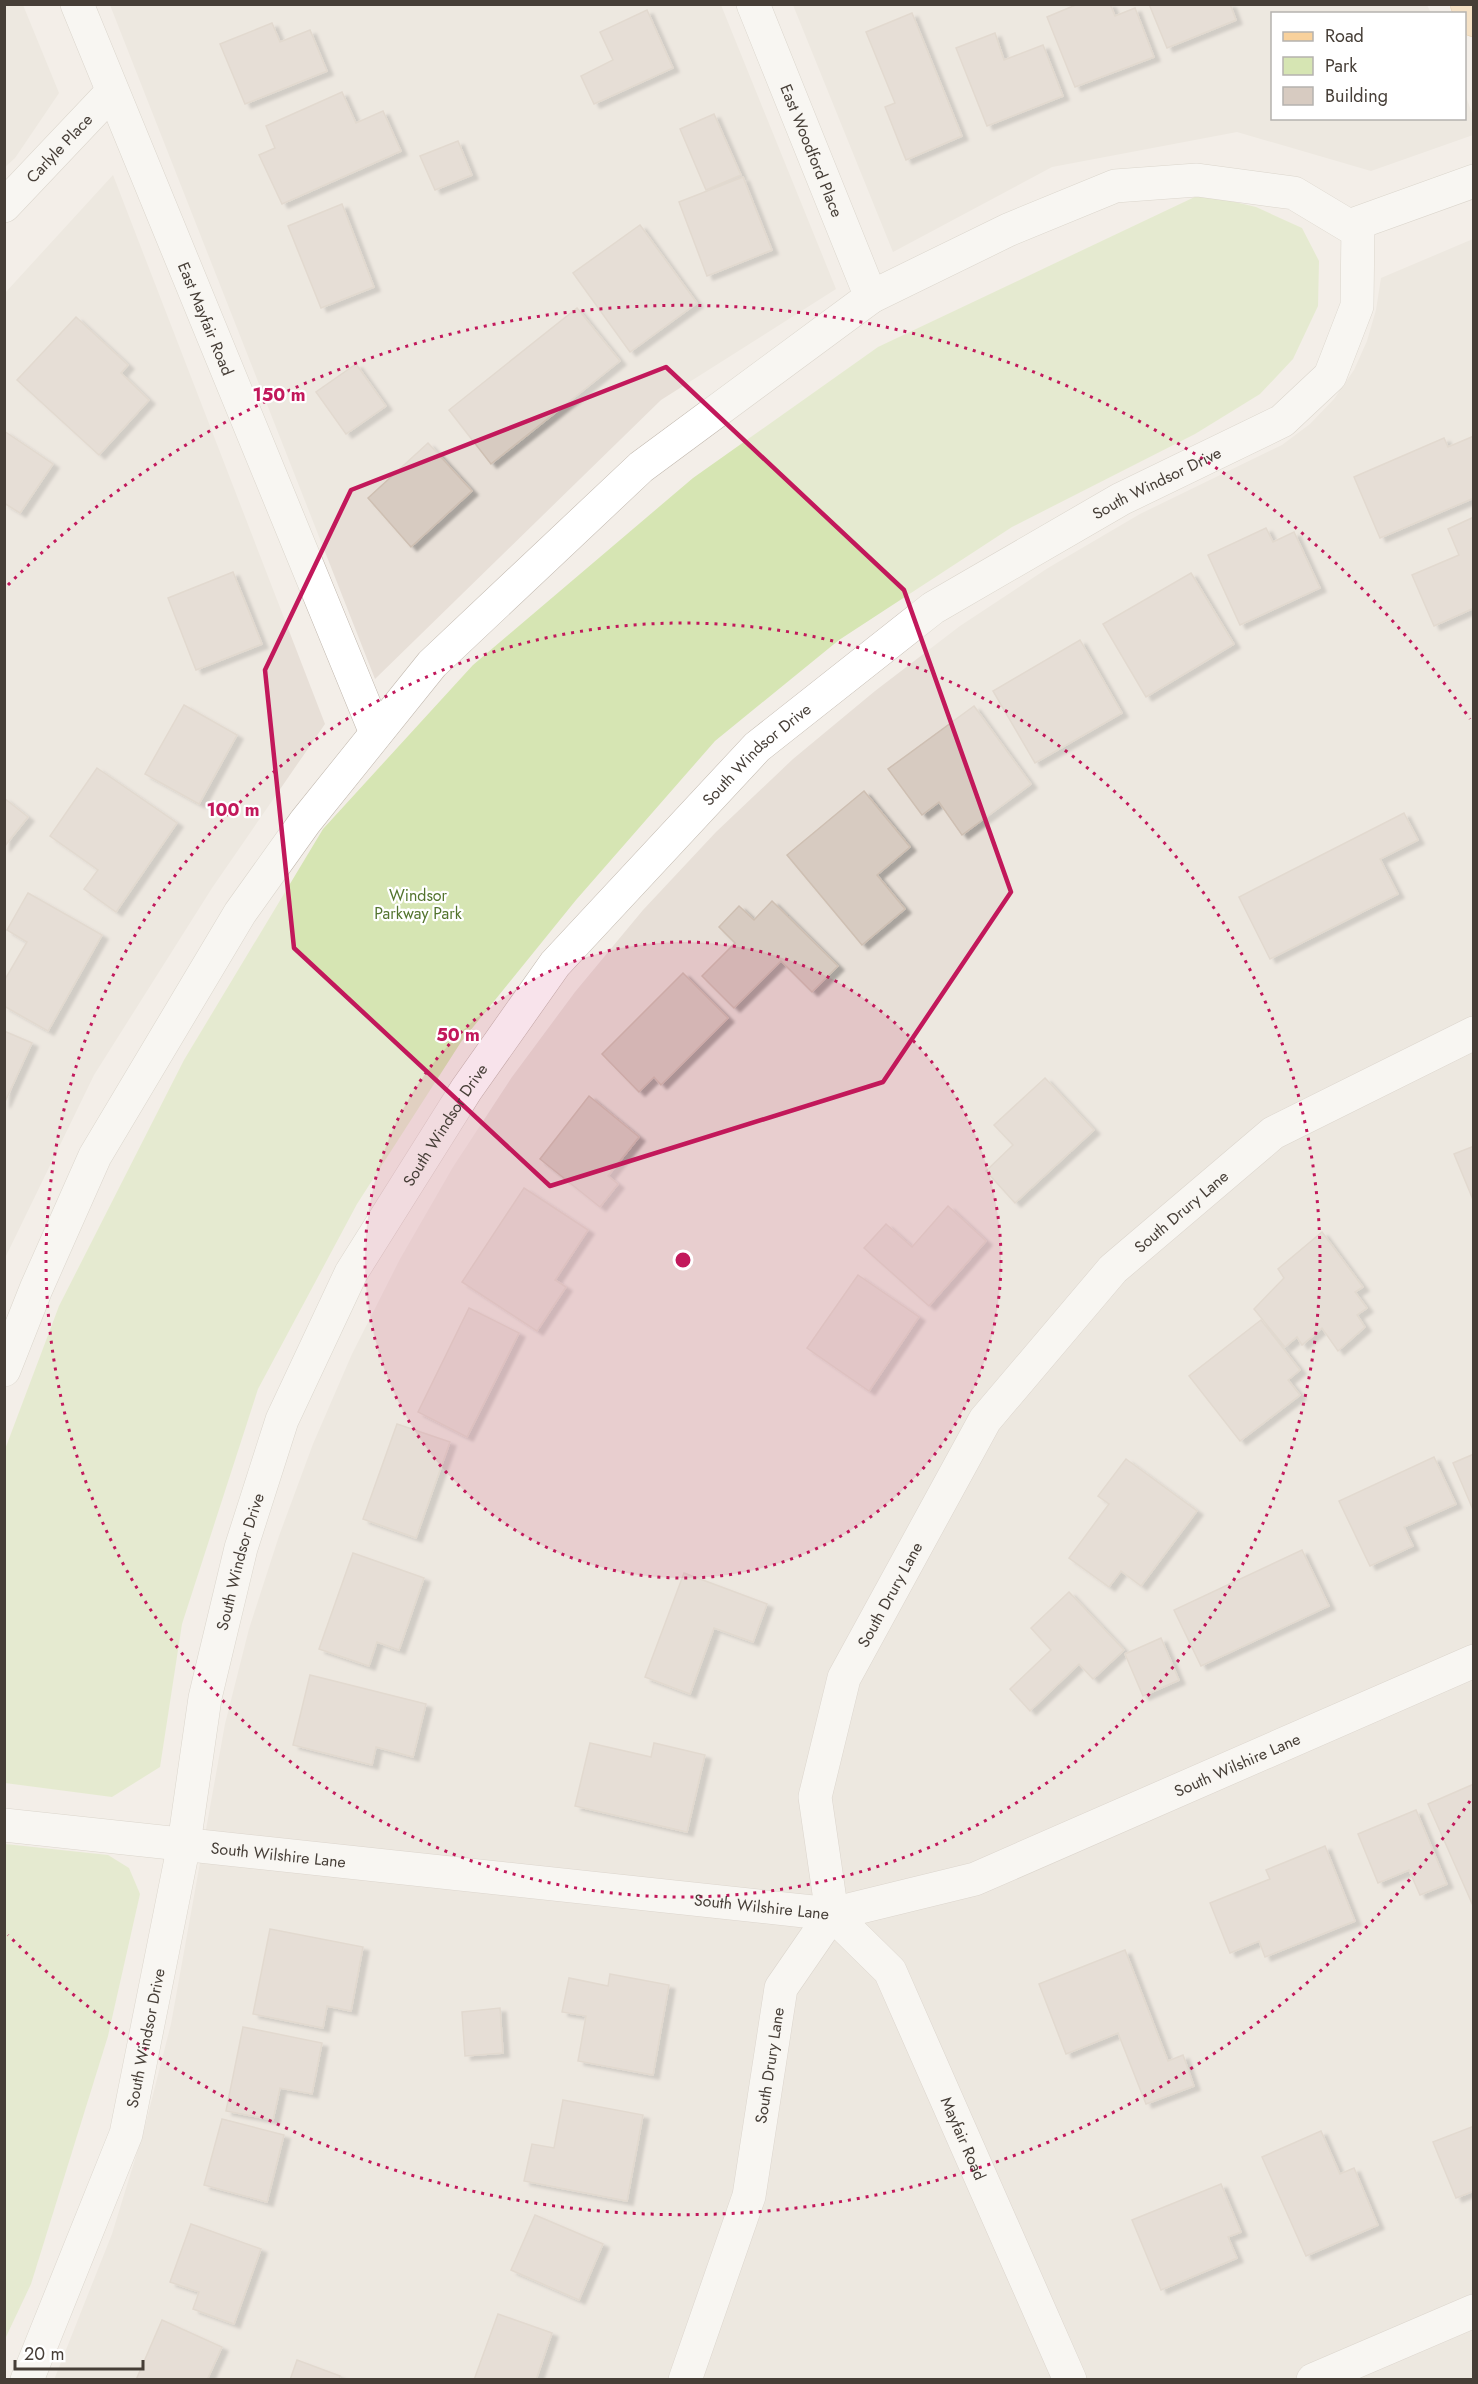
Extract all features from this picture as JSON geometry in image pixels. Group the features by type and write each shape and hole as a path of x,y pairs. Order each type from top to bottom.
{"main road":[{"path":"1467,4 1473,20"}],"street":[{"name":"East Mayfair Road","path":"77,4 376,734"},
{"name":"East Woodford Place","path":"753,4 871,297"},
{"name":"Carlyle Place","path":"4,206 112,92"},
{"path":"4,1370 36,1289 95,1156 240,913 305,822 432,664 641,467 871,297 1008,230 1115,186 1197,180 1294,193 1349,226 1473,180"},
{"name":"South Windsor Drive","path":"27,2379 126,2134 184,1844 206,1698 241,1548 282,1420 351,1272 466,1090 555,964 757,747 933,608 1121,499 1282,421 1330,376 1357,306 1358,224"},
{"name":"South Drury Lane","path":"685,2379 749,2196 782,1988 832,1914 815,1797 844,1678 985,1420 1113,1269 1273,1133 1473,1033"},
{"name":"South Wilshire Lane","path":"4,1825 832,1914 975,1879 1473,1661"},
{"name":"Mayfair Road","path":"832,1914 890,1971 1070,2379"},
{"path":"1313,2379 1473,2311"}],"highlighted area":[{"path":"666,367 904,590 1011,892 883,1082 550,1186 294,948 265,670 351,490"}],"shaded area":[{"path":"5,4 23,5 59,93 15,158 5,167"},
{"path":"110,5 721,5 836,289 661,400 375,679"},
{"path":"793,5 1427,5 1430,12 1271,12 1271,120 1466,120 1466,97 1473,116 1473,135 1371,171 1237,132 1052,167 893,252"},
{"path":"113,175 325,724 212,888 94,1075 5,1258 5,293"},
{"path":"1473,239 1473,2379 54,2380 112,2234 144,2130 171,2024 225,1724 249,1629 279,1536 313,1444 352,1354 400,1259 453,1167 512,1077 575,992 643,910 716,832 793,759 875,691 960,626 1048,568 1140,514 1282,445 1310,424 1334,399 1354,370 1367,341 1376,310 1381,278"}],"green space":[{"name":"Windsor Parkway Park","path":"1201,194 1256,207 1302,228 1319,261 1318,306 1293,359 1260,394 1195,434 1012,527 839,640 715,741 576,900 461,1042 357,1204 258,1389 182,1624 160,1767 112,1797 5,1783 4,1452 59,1306 184,1060 323,829 473,665 693,478 878,347"},
{"path":"5,1844 108,1855 129,1868 140,1894 108,2036 31,2284 5,2339"}],"building":[{"path":"1078,4 1110,4 1115,16 1135,8 1154,57 1075,87 1047,17"},
{"path":"1149,4 1230,4 1236,20 1167,48"},
{"path":"647,10 673,68 594,104 581,76 613,60 600,32"},
{"path":"912,13 962,136 906,160 885,107 895,103 866,32"},
{"path":"272,23 280,42 310,30 327,71 245,104 220,44"},
{"path":"995,33 1004,60 1043,45 1063,96 987,126 956,48"},
{"path":"342,92 356,123 383,111 401,151 282,204 259,155 275,148 266,126"},
{"path":"714,114 741,175 706,190 680,129"},
{"path":"458,141 472,175 435,190 420,156"},
{"path":"743,177 772,250 707,276 679,202"},
{"path":"342,204 374,287 321,308 288,226"},
{"path":"640,225 697,303 630,352 573,273"},
{"path":"577,308 620,361 491,464 449,410"},
{"path":"76,317 128,365 121,373 149,400 99,455 17,380"},
{"path":"356,364 386,406 346,434 316,392"},
{"path":"4,431 53,464 20,513 4,503"},
{"path":"1474,436 1474,498 1380,538 1354,477 1444,438 1448,447"},
{"path":"428,443 472,491 411,547 368,498"},
{"path":"1474,517 1474,608 1434,626 1412,575 1459,555 1448,529"},
{"path":"1266,528 1273,542 1294,532 1320,588 1240,625 1208,555"},
{"path":"233,572 262,644 196,670 168,598"},
{"path":"1191,573 1234,644 1146,697 1103,624"},
{"path":"1080,640 1122,713 1035,763 993,691"},
{"path":"184,705 237,735 199,804 145,774"},
{"path":"974,706 1031,784 962,835 939,802 922,815 888,769"},
{"path":"97,768 177,823 116,912 84,889 98,870 50,836"},
{"path":"864,791 910,847 877,875 905,909 862,945 787,855"},
{"path":"4,798 28,817 4,847"},
{"path":"1404,813 1418,840 1380,859 1398,894 1270,959 1239,897"},
{"path":"28,893 102,935 48,1031 4,1006 4,981 27,942 7,930"},
{"path":"772,901 838,966 812,992 781,961 734,1008 702,976 735,943 719,927 739,906 754,920"},
{"path":"683,973 728,1018 661,1085 654,1077 639,1092 602,1054"},
{"path":"4,1031 32,1043 4,1104"},
{"path":"1045,1078 1094,1130 1015,1203 986,1171 1013,1145 994,1125"},
{"path":"589,1096 639,1137 608,1176 618,1184 600,1207 540,1159"},
{"path":"1474,1146 1474,1202 1454,1154"},
{"path":"524,1188 588,1230 555,1280 566,1287 537,1331 462,1282"},
{"path":"948,1206 986,1241 929,1306 864,1248 886,1224 912,1247"},
{"path":"1322,1232 1363,1287 1355,1292 1367,1308 1357,1315 1365,1327 1338,1351 1322,1328 1302,1345 1297,1337 1285,1347 1254,1309 1284,1278 1278,1269"},
{"path":"858,1275 919,1317 869,1391 807,1348"},
{"path":"469,1308 519,1333 467,1437 418,1412"},
{"path":"1261,1320 1300,1370 1288,1380 1300,1395 1240,1441 1189,1376"},
{"path":"397,1424 450,1442 416,1538 363,1519"},
{"path":"1474,1454 1474,1512 1453,1463"},
{"path":"1434,1457 1456,1504 1404,1527 1413,1546 1370,1566 1339,1501"},
{"path":"1126,1459 1197,1511 1141,1586 1121,1571 1109,1587 1069,1558 1109,1504 1098,1496"},
{"path":"1302,1550 1329,1606 1201,1666 1174,1610"},
{"path":"353,1553 424,1578 399,1650 377,1642 369,1666 319,1649"},
{"path":"684,1573 767,1604 753,1642 714,1628 690,1694 645,1677"},
{"path":"1069,1592 1124,1650 1093,1679 1079,1664 1030,1711 1010,1689 1051,1650 1031,1628"},
{"path":"1161,1638 1179,1680 1143,1696 1125,1654"},
{"path":"310,1675 426,1704 413,1757 376,1747 372,1765 293,1745"},
{"path":"590,1743 651,1757 654,1743 705,1755 687,1832 575,1806"},
{"path":"1474,1784 1474,1908 1428,1804"},
{"path":"1416,1810 1447,1884 1420,1895 1409,1870 1378,1883 1358,1834"},
{"path":"1325,1846 1355,1921 1265,1957 1259,1941 1230,1953 1210,1903 1270,1879 1266,1870"},
{"path":"270,1929 363,1947 351,2011 327,2006 323,2028 253,2014"},
{"path":"1125,1950 1168,2061 1183,2055 1194,2086 1146,2104 1118,2033 1066,2054 1039,1984"},
{"path":"610,1974 669,1985 653,2075 578,2061 586,2016 562,2012 569,1978 608,1986"},
{"path":"500,2008 503,2053 465,2056 462,2012"},
{"path":"243,2027 322,2043 312,2094 280,2088 273,2120 226,2111"},
{"path":"563,2100 643,2115 627,2201 524,2181 532,2144 554,2148"},
{"path":"222,2119 284,2135 267,2202 204,2185"},
{"path":"1474,2126 1474,2191 1456,2198 1433,2142"},
{"path":"1321,2131 1340,2174 1354,2168 1378,2225 1306,2256 1262,2157"},
{"path":"1221,2184 1241,2232 1228,2237 1237,2258 1161,2290 1132,2220"},
{"path":"535,2215 603,2244 579,2300 511,2270"},
{"path":"191,2224 261,2249 234,2324 193,2309 199,2292 170,2282"},
{"path":"498,2314 552,2333 536,2380 474,2380"},
{"path":"162,2320 222,2347 207,2380 136,2380"},
{"path":"297,2360 340,2376 339,2380 290,2380"}]}
